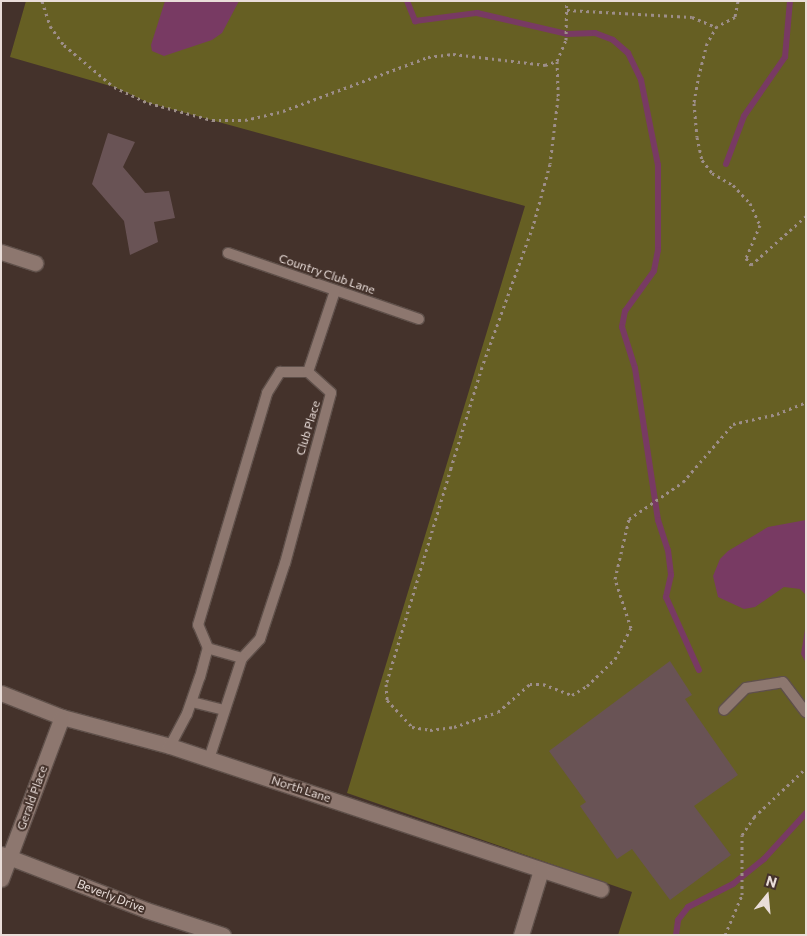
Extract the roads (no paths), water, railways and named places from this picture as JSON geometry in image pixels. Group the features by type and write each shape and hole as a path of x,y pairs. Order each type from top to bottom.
{"street":[{"path":"1,252 35,262"},
{"name":"North Lane","path":"1,693 62,717 170,746 601,889"},
{"name":"Gerald Place","path":"1,879 6,856 62,717"},
{"name":"Beverly Drive","path":"6,856 146,910 223,935"},
{"path":"521,935 541,870"}],"lane":[{"name":"Country Club Lane","path":"228,253 418,319"},
{"path":"170,746 192,702 208,648 198,625 267,394 280,372 308,372 335,291"},
{"name":"Club Place","path":"209,759 242,658 260,639 285,563 331,393 308,372"},
{"path":"208,648 242,658"},
{"path":"724,710 746,688 783,682 806,712"},
{"path":"192,702 224,710"}],"waterway":[{"path":"407,1 415,21 477,13 567,34 595,33 613,40 628,53 641,80 658,165 658,250 654,271 625,311 622,327 635,368 658,520 668,550 671,575 666,597 699,670"},
{"path":"726,164 744,116 785,57 790,1"},
{"path":"676,935 678,920 688,907 733,884 764,859 806,813"}]}
